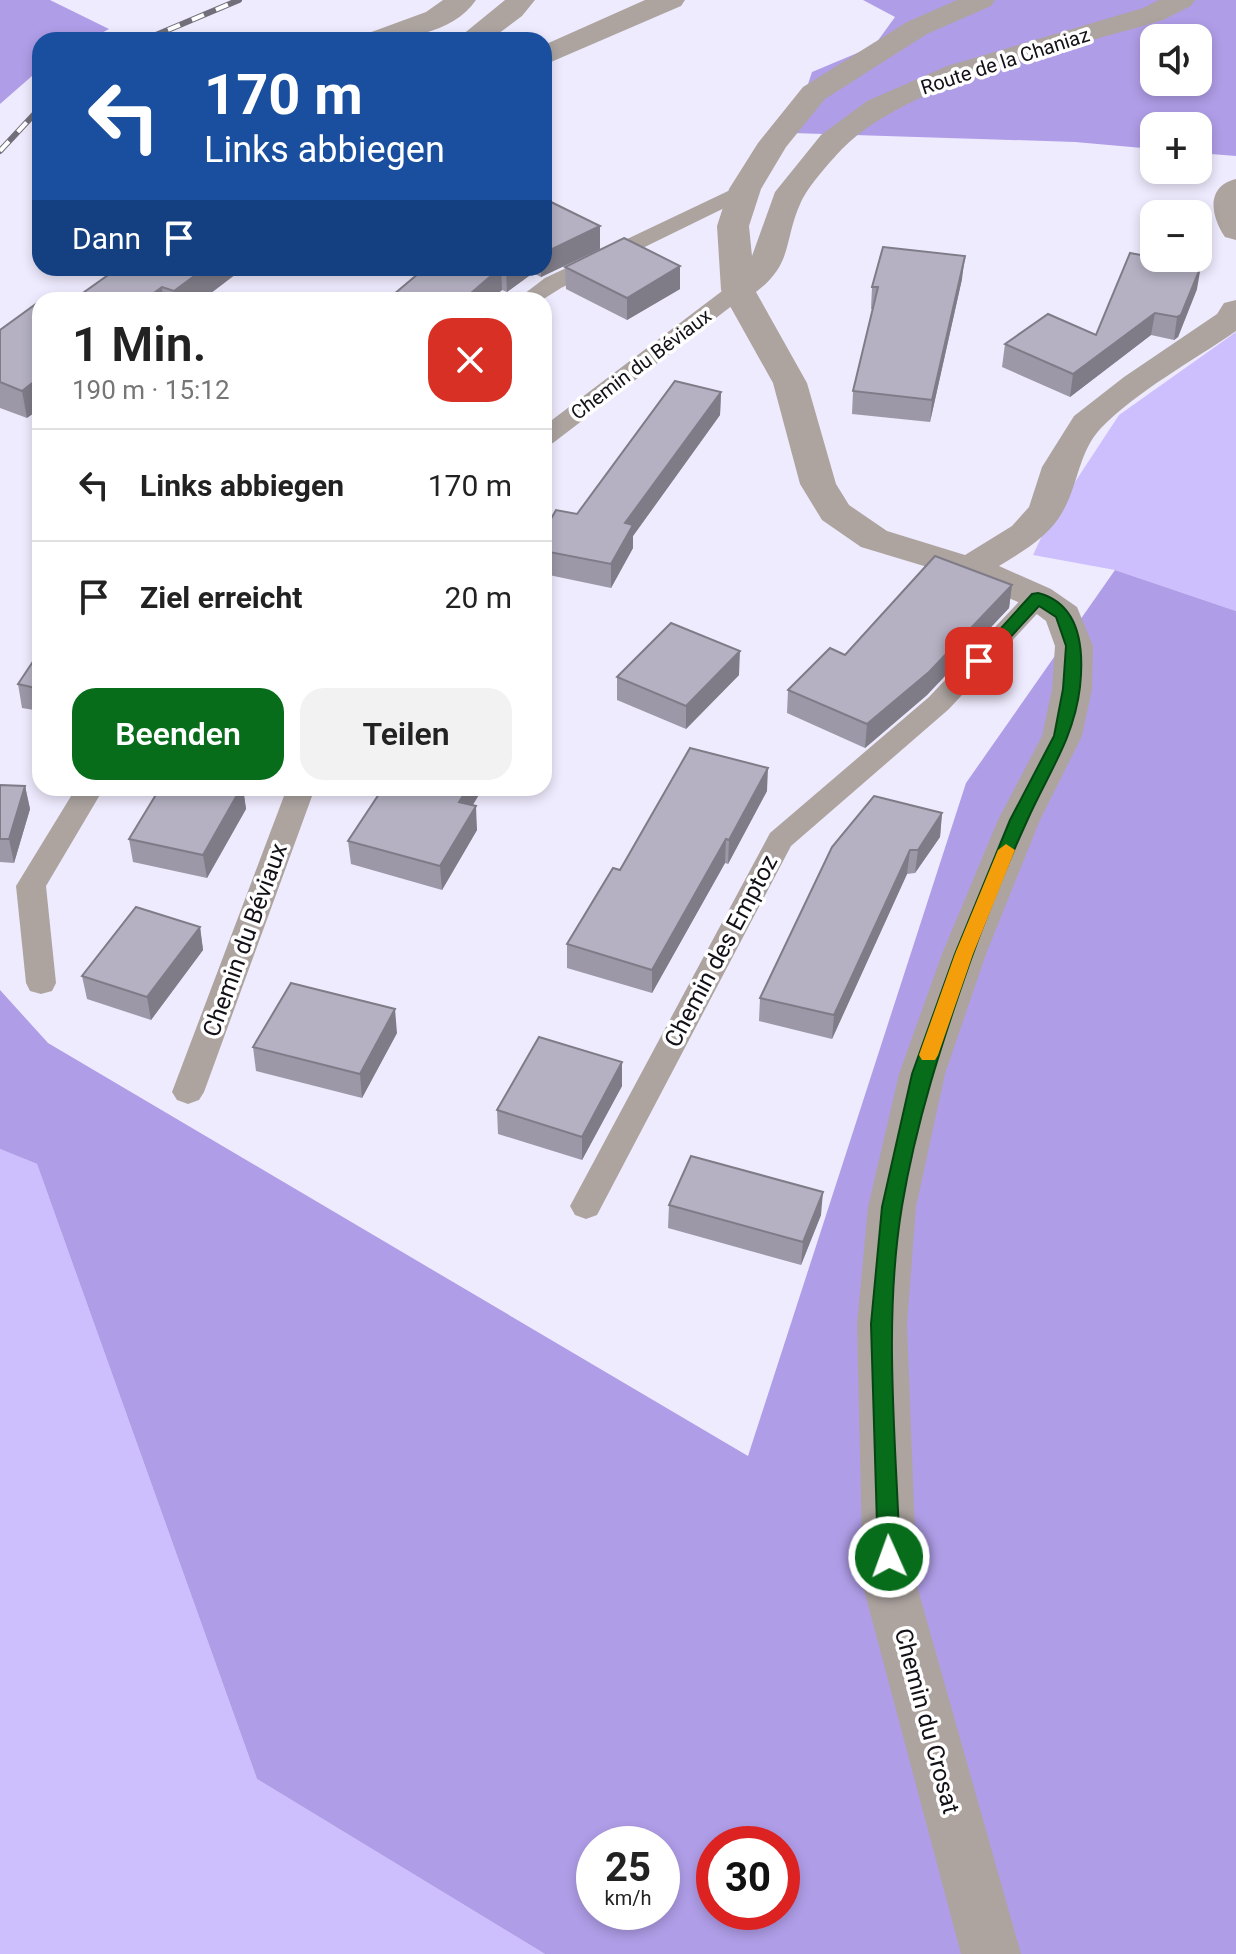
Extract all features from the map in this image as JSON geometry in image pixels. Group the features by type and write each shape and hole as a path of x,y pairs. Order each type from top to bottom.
{"street":[{"path":"398,32 436,18 462,0"},
{"path":"482,32 521,0"},
{"path":"552,52 616,21 671,0"},
{"path":"981,0 917,28 814,93 773,143 745,189 733,226 738,290 790,383 818,484 835,512 874,539 970,568 1025,534 1046,510 1060,467 1086,423 1136,384 1229,321 1236,310"},
{"name":"Route de la Chaniaz","path":"738,290 763,271 786,199 832,142 878,107 958,72 1153,14 1181,0"},
{"path":"1236,188 1230,193 1229,209 1236,230"},
{"name":"Chemin du Crosat","path":"970,568 1038,597 1063,615 1074,646 1072,689 1062,736 1019,820 964,954 922,1074 892,1207 882,1324 890,1586 991,1954"}],"lane":[{"path":"539,292 745,189"},
{"name":"Chemin du Béviaux","path":"552,432 738,290"},
{"name":"Chemin des Emptoz","path":"586,1206 780,840 939,703 1038,597"},
{"path":"41,983 31,886 85,796"},
{"name":"Chemin du Béviaux","path":"188,1092 298,796"}],"shaded area":[{"path":"0,0 50,0 109,29 104,32 32,32 32,76 0,104"},
{"path":"863,0 1236,0 1236,156 1212,154 1212,112 1140,112 1140,148 1075,142 792,133 812,72 874,46 895,17"},
{"path":"1236,332 1236,611 1115,570 1033,555 1048,523 1119,415"},
{"path":"1115,570 1236,611 1236,1954 545,1954 257,1779 37,1164 0,1149 0,990 48,1043 748,1456 966,783"},
{"path":"0,1149 37,1164 257,1779 545,1954 0,1954"}],"building":[{"path":"552,202 600,226 552,249"},
{"path":"624,238 680,266 627,298 565,267"},
{"path":"883,247 965,256 932,400 853,391 878,287 872,287"},
{"path":"1130,253 1140,255 1140,272 1199,272 1181,315 1155,313 1073,374 1005,344 1048,314 1096,335"},
{"path":"107,276 194,276 174,291 162,287 155,292 84,292"},
{"path":"416,276 491,276 472,292 396,292"},
{"path":"32,307 32,383 22,391 0,382 0,330"},
{"path":"675,381 721,392 625,523 633,525 611,564 552,553 552,517 556,510 577,514"},
{"path":"935,556 1012,585 929,672 867,724 788,690 830,648 845,655"},
{"path":"671,623 740,651 686,706 617,677"},
{"path":"32,663 32,687 18,684"},
{"path":"690,748 768,768 652,970 567,944 613,868 620,870"},
{"path":"0,785 25,786 9,839 0,839"},
{"path":"155,796 236,796 203,855 129,839"},
{"path":"378,796 463,796 459,802 476,806 440,866 348,841"},
{"path":"874,796 942,813 918,850 910,850 834,1015 760,998 832,847"},
{"path":"136,907 200,927 147,997 82,976"},
{"path":"291,983 395,1009 360,1074 253,1047"},
{"path":"539,1037 622,1062 582,1137 497,1110"},
{"path":"691,1156 823,1192 803,1242 669,1205"}],"railway":[{"path":"163,32 239,0"},
{"path":"0,151 32,117"}],"slow traffic":[{"path":"929,1055 964,954 1006,850"}],"route":[{"path":"889,1557 882,1324 892,1207 922,1074 964,954 1019,820 1062,736 1072,689 1074,646 1063,615 1038,597 979,661"}]}
